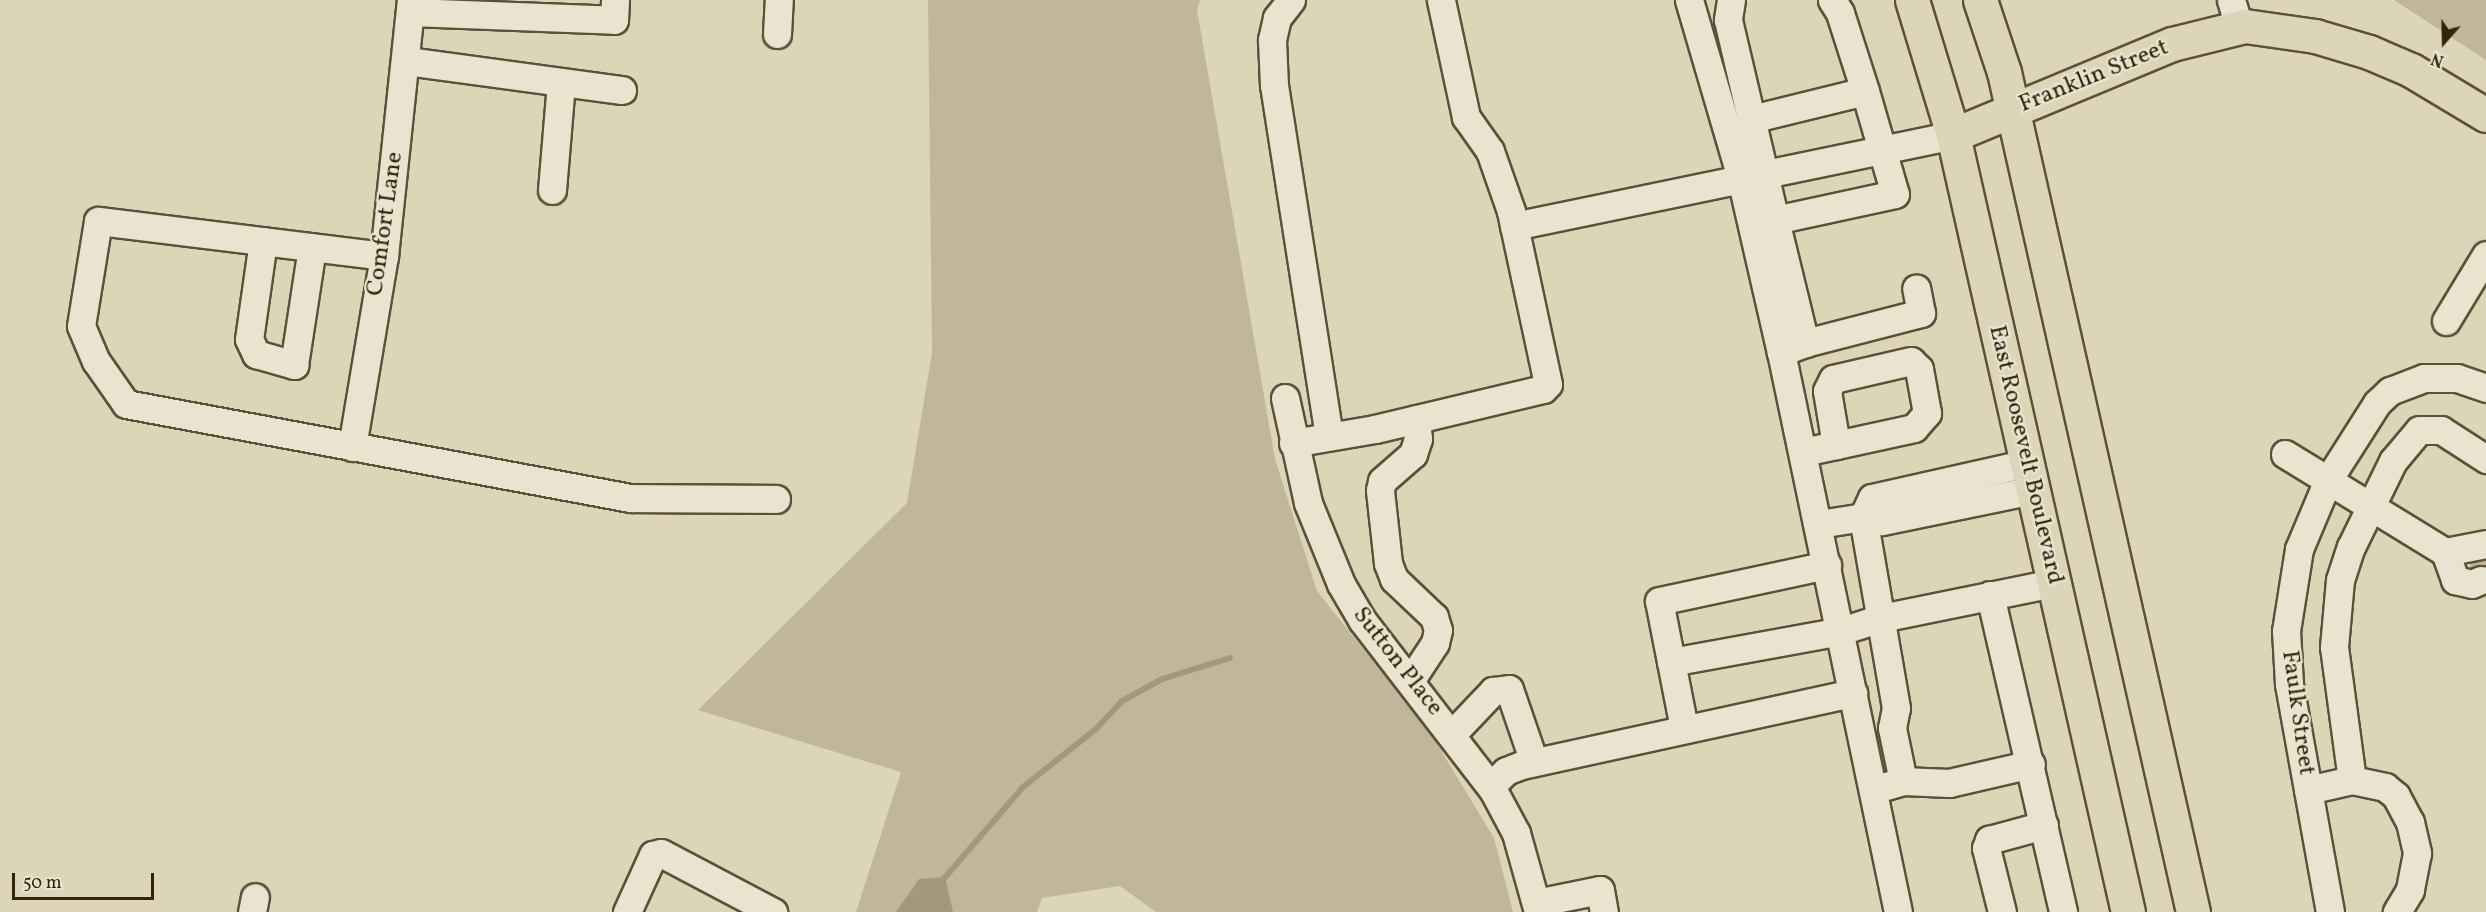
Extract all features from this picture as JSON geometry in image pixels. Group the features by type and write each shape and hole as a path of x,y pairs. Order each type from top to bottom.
{"main road":[{"name":"East Roosevelt Boulevard","path":"1912,0 1953,135 2128,912"},
{"path":"1980,0 2013,110 2193,912"},
{"name":"Franklin Street","path":"1953,135 2172,44 2235,14"},
{"path":"2235,14 2369,52 2411,70 2486,115"}],"street":[{"path":"411,6 614,20 615,0"},
{"path":"777,34 778,0"},
{"path":"1291,0 1277,18 1272,40 1274,85 1329,435"},
{"path":"1293,443 1416,419 1543,389 1548,384 1514,226 1490,151 1466,117 1441,0"},
{"path":"1689,0 1696,26 1752,175 1774,220 1793,348 1803,452 1898,912"},
{"path":"1774,220 1895,194 1840,13 1832,0"},
{"name":"Comfort Lane","path":"351,447 384,256 407,62 411,6"},
{"path":"1696,26 1729,10 1751,118 1752,175 1793,348"},
{"path":"407,62 622,90"},
{"path":"552,190 561,82"},
{"path":"1751,118 1865,91"},
{"path":"1514,226 1953,135"},
{"path":"384,256 98,221 81,326 96,361 126,404 630,498 776,499"},
{"path":"263,241 249,339 256,354 294,364 312,247"},
{"path":"2446,321 2486,255"},
{"path":"1793,348 1921,313 1916,288"},
{"name":"Faulk Street","path":"2325,911 2308,790 2289,684 2286,631 2300,549 2328,480 2367,415 2390,391 2406,383 2439,377 2486,388"},
{"name":"Sutton Place","path":"1286,398 1293,443 1308,503 1341,584 1362,620 1453,733 1491,786 1516,833 1537,907"},
{"path":"1410,681 1435,643 1438,630 1434,617 1394,579 1388,562 1380,490 1382,481 1413,454 1418,439 1416,419"},
{"path":"2352,780 2335,678 2334,614 2340,580 2369,504 2393,461 2420,430 2440,430 2486,459"},
{"path":"1803,452 1836,445"},
{"path":"2285,454 2445,552 2484,558 2472,584 2455,580 2445,552"},
{"path":"1903,781 1892,728 1896,708 1863,517 1872,498 2030,477"},
{"path":"1819,524 1863,517"},
{"path":"1684,728 1659,601 1827,565"},
{"path":"1671,662 1841,631 1881,618 2053,583"},
{"path":"1990,595 2031,764 2063,912"},
{"path":"1453,733 1493,691 1509,689 1534,762"},
{"path":"1491,786 1506,771 1534,762 1853,693"},
{"path":"1873,790 1903,781 1949,783 2031,764"},
{"path":"2308,790 2352,780 2385,788 2396,796 2410,822 2417,853 2414,872 2397,912"},
{"path":"2002,912 1986,848 1989,840 2044,825"},
{"path":"627,912 653,855 661,853 773,912"},
{"path":"1537,907 1599,890 1604,912"}],"shaded area":[{"path":"928,0 1200,0 1197,10 1275,459 1317,591 1431,734 1494,838 1513,912 1156,912 1120,886 1042,898 1037,912 856,912 901,772 698,710 907,503 932,353"},
{"path":"2394,0 2486,0 2486,60"},
{"path":"945,877 953,912 896,912 919,879"}],"waterway":[{"path":"941,882 1023,787 1096,729 1122,701 1162,679 1230,658"}],"tunnel":[{"path":"2481,580 2485,559"}]}
